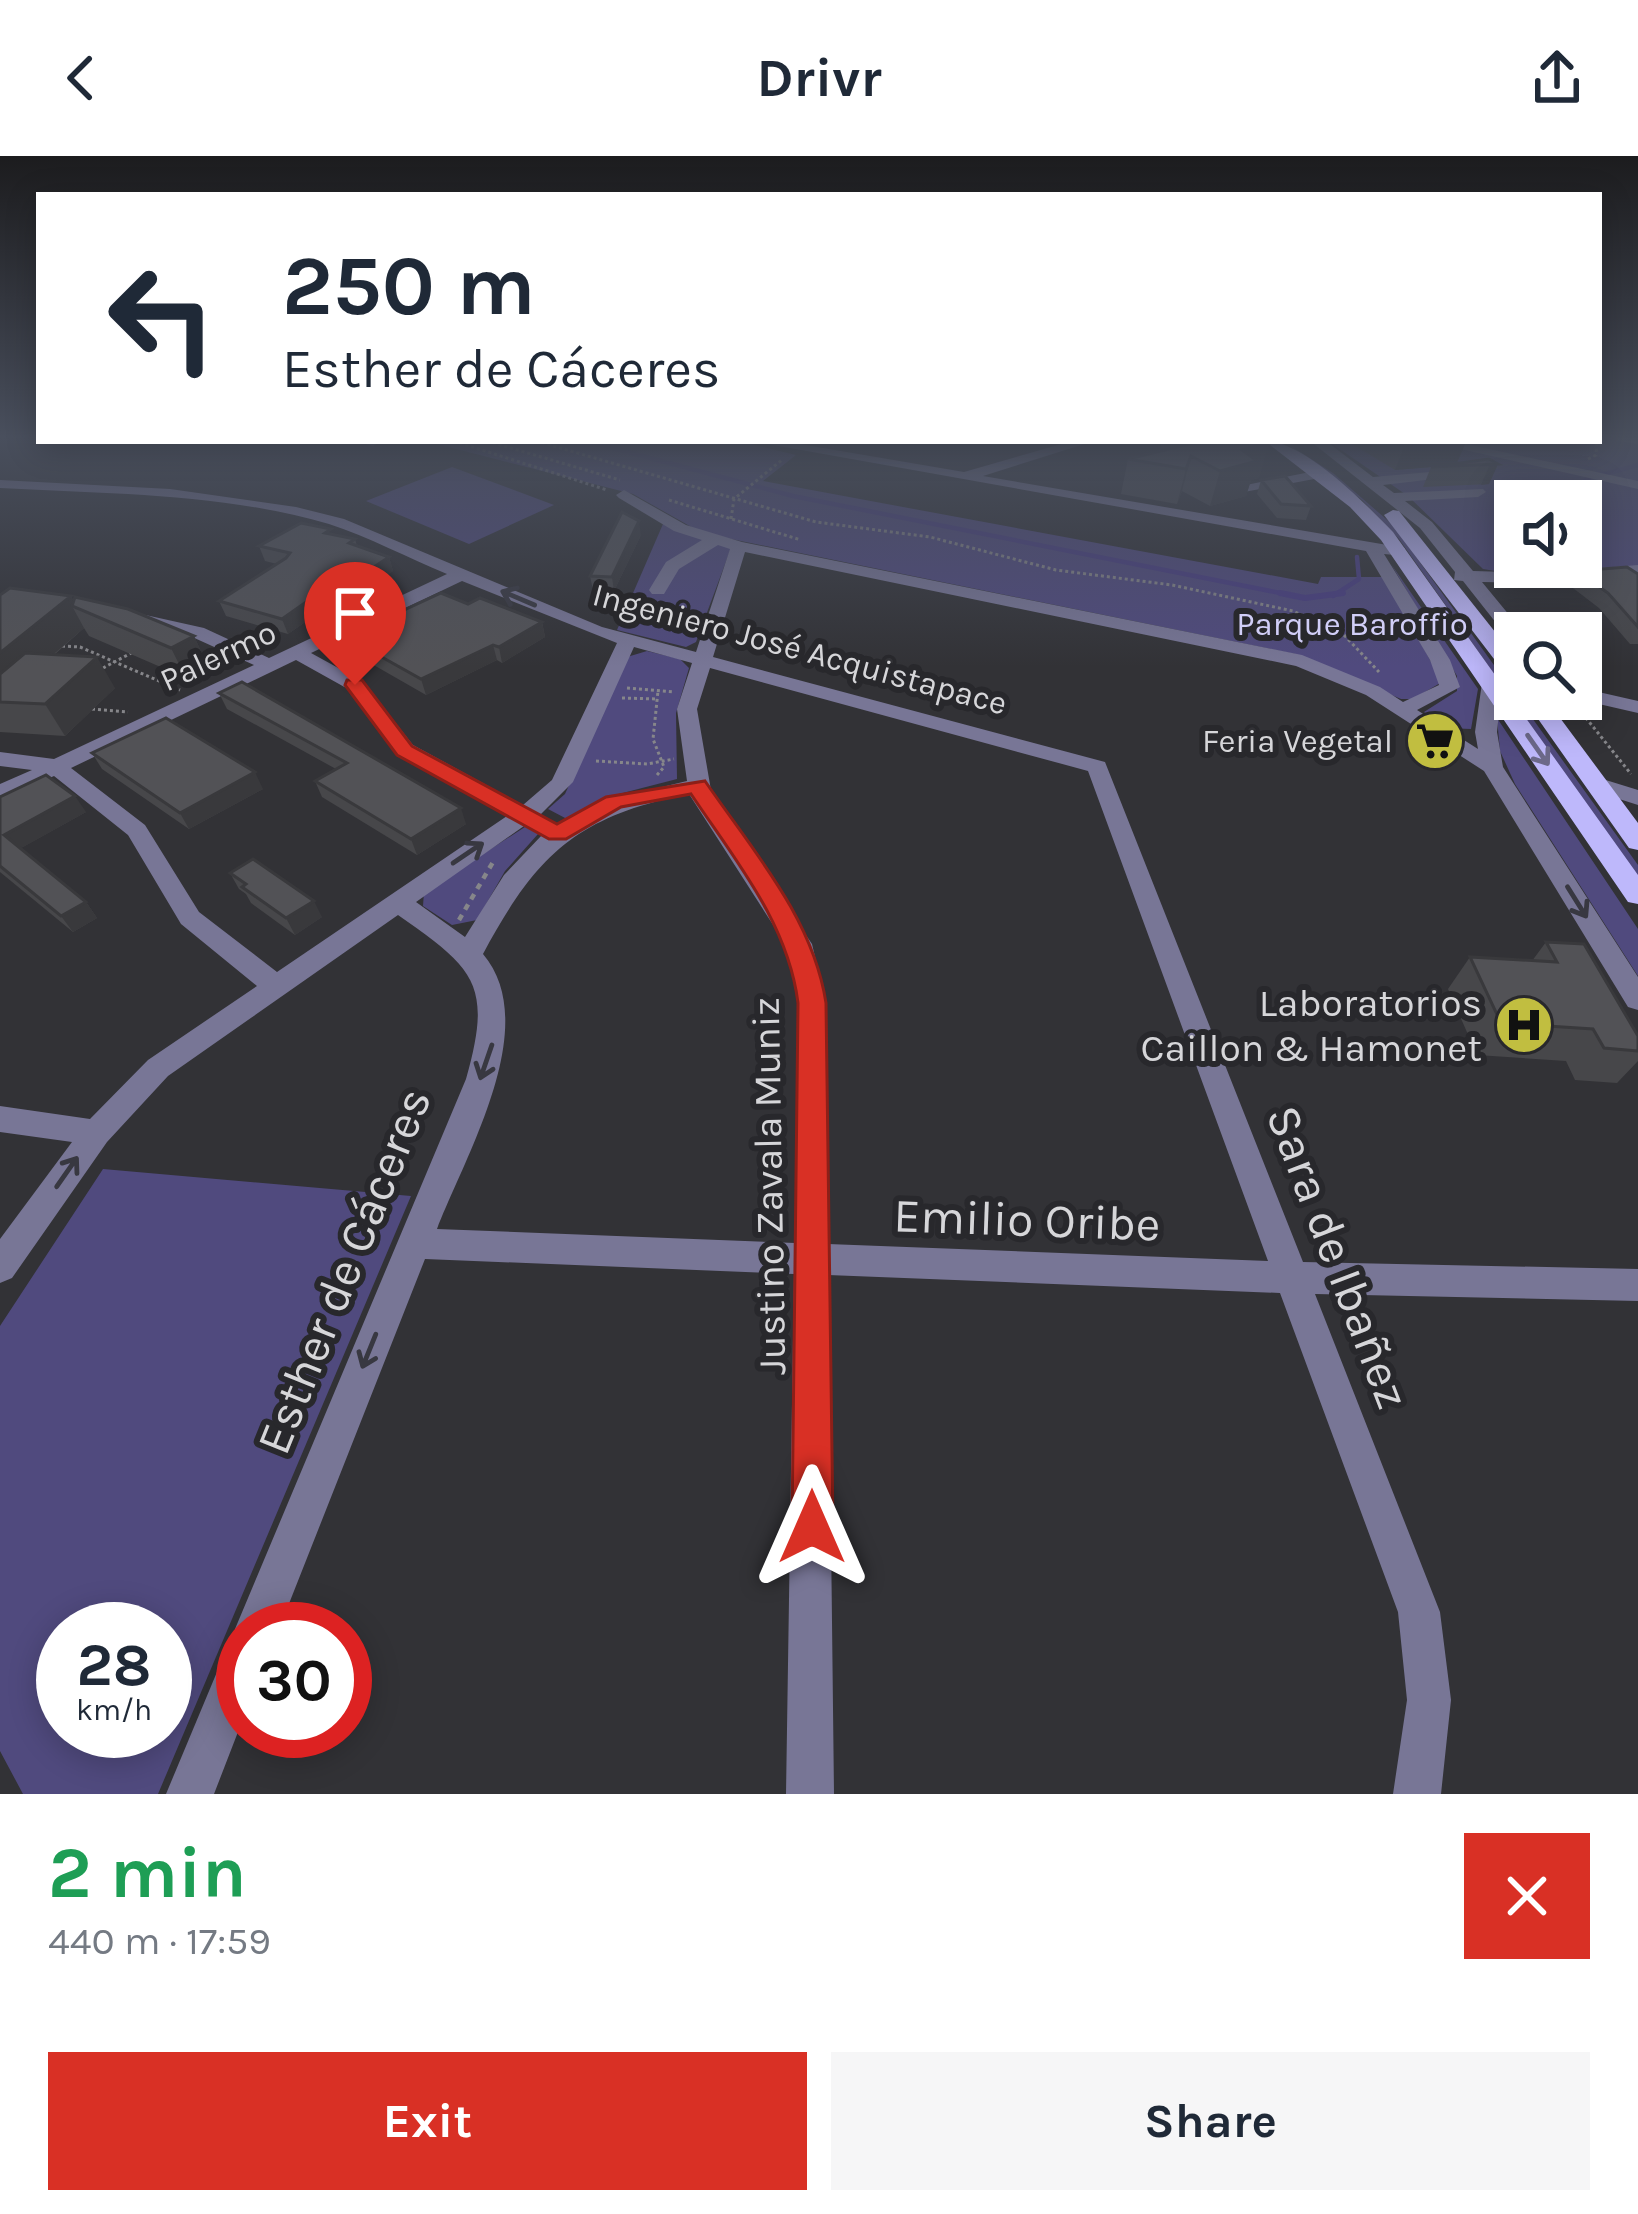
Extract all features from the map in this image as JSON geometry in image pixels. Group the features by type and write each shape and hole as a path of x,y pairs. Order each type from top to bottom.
{"main road":[{"path":"1367,514 1399,552 1638,895"},
{"path":"1390,514 1494,639"},
{"path":"1550,720 1638,842"}],"street":[{"name":"Ingeniero José Acquistapace","path":"310,514 627,641 1097,767"},
{"path":"662,514 680,528 1274,654 1372,691 1492,767"},
{"path":"1167,514 1399,552"},
{"path":"1411,514 1497,612"},
{"path":"658,590 672,566 728,535"},
{"path":"396,901 470,952 514,872 557,834 684,768 687,709 728,535"},
{"path":"1374,551 1440,660 1450,687 1402,710"},
{"path":"1444,575 1539,578 1638,570"},
{"name":"Palermo","path":"0,793 462,574"},
{"path":"95,608 183,627 268,665"},
{"path":"0,1267 96,1133 158,1067 554,791 627,641"},
{"path":"296,652 348,679 405,750 557,834"},
{"path":"1492,683 1486,733 1492,767 1638,1000"},
{"path":"1602,699 1638,707"},
{"path":"1423,723 1451,734 1486,733"},
{"path":"0,759 55,766 125,818 176,902 206,934 273,984"},
{"name":"Sara de Ibañez","path":"1097,767 1419,1612 1429,1700 1417,1794"},
{"name":"Justino Zavala Muniz","path":"684,768 788,920 808,970 814,1260 810,1794"},
{"path":"1596,784 1638,798"},
{"name":"Esther de Cáceres","path":"268,1602 495,1037 498,1019 470,952"},
{"path":"0,1119 96,1133"},
{"name":"Emilio Oribe","path":"413,1243 1295,1278 1638,1285"},
{"path":"190,1794 216,1730"}],"path":[{"path":"690,514 728,535 813,544"},
{"path":"728,535 731,514"},
{"path":"789,514 930,537 1056,570 1172,585 1293,611 1329,626 1360,648 1387,682 1372,691"},
{"path":"100,670 183,627"},
{"path":"58,646 80,647 194,700"},
{"path":"607,682 692,691"},
{"path":"658,691 653,739 684,768"},
{"path":"88,708 128,712 150,722"},
{"path":"1587,720 1638,784"},
{"path":"572,759 684,768"},
{"path":"650,779 684,768"}],"green space":[{"path":"398,514 533,514 469,544"},
{"name":"Parque Baroffio","path":"669,514 943,514 1318,584 1321,577 1385,577 1442,682 1413,699 1401,699 1295,654 702,533"},
{"path":"1376,514 1393,525 1494,665 1494,674 1399,539"},
{"path":"1427,514 1494,514 1494,571 1483,569"},
{"path":"1602,514 1638,514 1638,568 1602,571"},
{"path":"663,524 731,548 696,642 686,647 617,630"},
{"path":"1391,564 1478,689 1471,729 1445,728 1424,712 1457,691 1457,676"},
{"path":"647,651 680,659 689,668 676,713 677,779 611,796 567,819 548,809 565,794 627,657"},
{"path":"1497,720 1638,929 1638,976 1515,784 1500,751"},
{"path":"1527,720 1534,720 1638,865 1638,878"},
{"path":"528,825 538,834 505,871 477,920 452,925 423,906 424,892"},
{"path":"103,1169 411,1196 239,1602 216,1602 216,1657 192,1714 192,1602 36,1602 36,1758 173,1758 158,1794 23,1794 0,1751 0,1326"}],"building":[{"path":"621,514 639,521 612,577 590,576"},
{"path":"301,523 331,529 325,533 355,539 349,543 389,557 323,601 312,598 282,619 219,601 286,558 290,553 259,546"},
{"path":"1627,567 1638,574 1638,627 1601,588 1602,569"},
{"path":"10,588 71,596 0,653 0,595"},
{"path":"441,593 468,604 480,598 542,622 499,647 493,645 421,679 346,637"},
{"path":"75,597 128,609 194,636 171,648 72,606"},
{"path":"25,653 97,657 45,704 0,702 0,674"},
{"path":"242,682 461,808 411,839 315,781 347,763 219,693"},
{"path":"166,718 255,772 180,813 92,753"},
{"path":"46,775 75,796 4,835 86,902 61,916 0,866 0,797"},
{"path":"253,859 314,901 286,918 230,873"},
{"path":"1546,942 1584,944 1638,1036 1638,1051 1604,1048 1593,1029 1501,1023 1470,957 1557,962"}],"waterway":[{"path":"886,514 1295,596"},
{"path":"1336,594 1359,579 1357,557"},
{"path":"1280,593 1295,596"},
{"path":"1336,594 1343,593"},
{"path":"1295,596 1336,594"}],"place":[{"name":"Feria Vegetal","path":"1435,741"},
{"name":"Laboratorios Caillon & Hamonet","path":"1524,1025"}],"route":[{"path":"355,685 405,750 557,834 614,802 698,786 721,828 788,920 808,970 812,1003 812,1527"}]}
